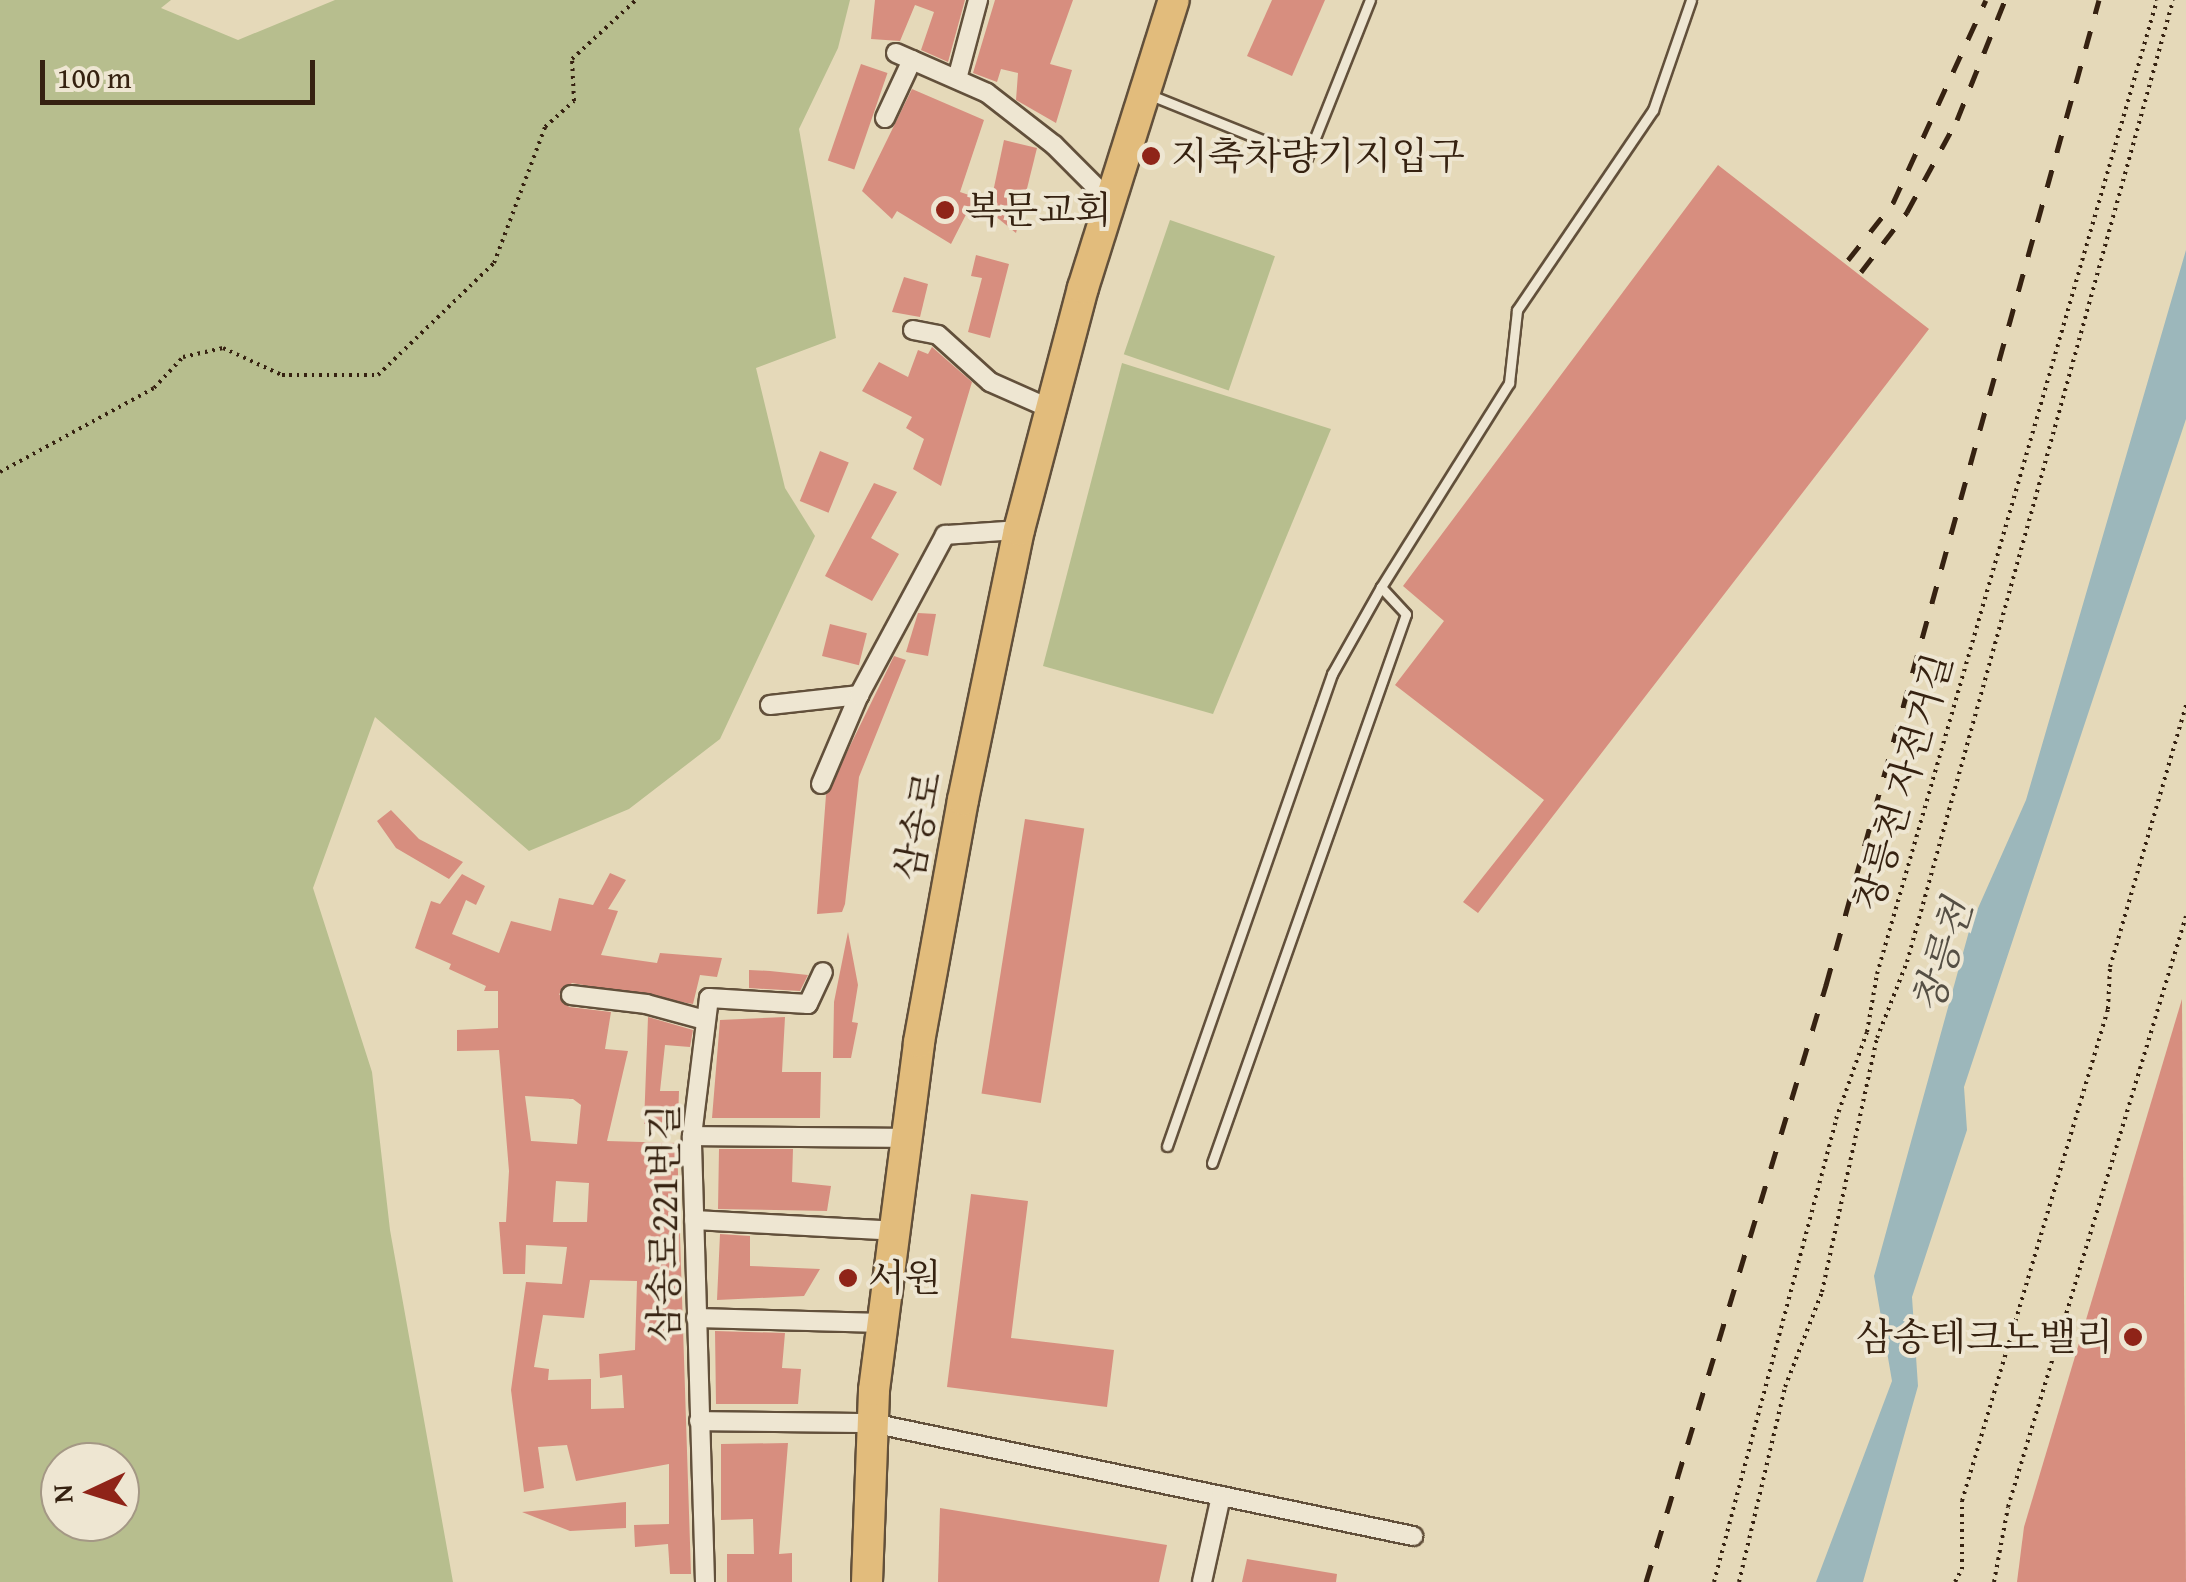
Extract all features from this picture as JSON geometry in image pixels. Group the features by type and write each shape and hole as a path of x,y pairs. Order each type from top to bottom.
{"main road":[{"name":"삼송로","path":"867,1582 872,1422 894,1231 963,800 1019,530 1109,200 1174,0"}],"street":[{"path":"957,79 978,0"},
{"path":"886,118 904,56 957,79 1054,144 1109,200"},
{"path":"913,330 938,334 990,382 1051,409"},
{"path":"821,784 859,695 946,534 1019,530"},
{"path":"770,705 859,695"},
{"path":"571,994 646,1004 705,1020 709,998 808,1004 822,972"},
{"name":"삼송로221번길","path":"705,1020 692,1136 705,1582"},
{"path":"692,1136 907,1138"},
{"path":"694,1220 894,1231"},
{"path":"696,1318 883,1323"},
{"path":"698,1421 872,1422 1413,1536"},
{"path":"1202,1582 1221,1496"}],"lane":[{"path":"1145,93 1307,158 1370,0"},
{"path":"1166,1146 1332,674 1381,587 1509,383 1517,310 1654,110 1691,0"},
{"path":"1212,1164 1406,614 1381,587"}],"path":[{"path":"0,472 154,388 183,357 223,348 282,374 378,376 494,263 545,127 574,101 572,59 636,0"},
{"name":"창릉천 자전거길","path":"1714,1582 1836,1119 1867,1032 1877,974 2158,0"},
{"path":"1739,1582 1785,1387 1822,1292 1877,1038 1907,962 2173,0"},
{"path":"1955,1582 1962,1569 1962,1501 2108,1008 2110,967 2186,705"},
{"path":"1994,1582 2008,1507 2186,916"}],"green space":[{"path":"0,0 171,0 161,8 238,40 335,0 850,0 838,48 799,129 836,338 756,368 785,488 815,536 720,739 629,809 529,851 375,717 313,888 372,1072 390,1230 453,1582 0,1582"},
{"path":"1170,220 1275,256 1229,390 1124,354"},
{"path":"1122,363 1331,429 1213,714 1043,666"}],"water":[{"path":"2186,250 2186,419 1964,1087 1967,1130 1912,1297 1918,1386 1863,1582 1816,1582 1892,1381 1874,1276 1971,924 2026,800"}],"building":[{"path":"875,0 965,0 948,62 921,50 934,12 915,5 900,41 871,39"},
{"path":"995,0 1073,0 1050,64 1072,70 1056,123 1016,100 1018,73 1001,69 997,82 973,73"},
{"path":"1272,0 1325,0 1292,76 1247,56"},
{"path":"861,64 887,73 854,170 828,160"},
{"path":"912,89 984,120 960,192 975,197 951,244 897,211 892,219 862,191"},
{"path":"1004,140 1037,148 1016,233 989,211"},
{"path":"1718,165 1929,329 1478,913 1463,902 1544,800 1395,685 1444,621 1403,586"},
{"path":"976,255 1009,264 990,338 968,332 982,278 971,276"},
{"path":"904,277 928,284 920,317 892,312"},
{"path":"932,347 972,382 941,486 913,469 924,439 906,428 912,417 862,391 879,362 908,377 918,350 928,354"},
{"path":"820,451 849,463 829,513 800,501"},
{"path":"874,483 897,492 871,538 899,554 872,601 825,576"},
{"path":"918,613 936,614 928,656 906,652"},
{"path":"830,624 867,633 859,665 822,656"},
{"path":"894,656 906,660 859,777 845,904 842,912 817,914 826,795"},
{"path":"391,810 419,839 463,862 449,879 396,848 377,821"},
{"path":"1025,819 1084,828 1041,1103 982,1094"},
{"path":"610,873 626,880 608,909 618,911 601,955 657,963 660,953 722,958 717,977 700,975 693,1004 572,983 559,994 569,1007 611,1012 605,1049 628,1051 607,1141 677,1143 691,1574 670,1574 668,1544 635,1547 634,1525 669,1524 669,1464 576,1481 567,1445 538,1447 544,1488 524,1492 511,1390 526,1282 562,1284 567,1247 526,1245 525,1274 503,1274 499,1222 506,1222 509,1171 499,1050 457,1051 457,1030 498,1028 498,991 484,991 486,986 449,969 451,964 415,948 431,901 440,904 462,874 485,886 476,905 466,900 452,934 499,953 511,921 551,931 559,898 593,905","holes":["525,1096 573,1099 581,1105 577,1144 531,1141","556,1181 589,1183 587,1222 553,1222","590,1280 637,1281 635,1350 599,1354 600,1378 622,1375 624,1408 591,1409 591,1379 548,1380 549,1369 534,1367 543,1315 584,1318"]},
{"path":"848,932 858,985 852,1022 858,1023 851,1058 833,1058 834,1002"},
{"path":"749,970 808,975 800,991 749,988"},
{"name":"삼송테크노밸리","path":"2182,999 2186,1582 2017,1582 2024,1527"},
{"path":"648,1017 693,1030 690,1047 665,1045 660,1091 679,1091 678,1121 644,1124"},
{"path":"785,1017 782,1072 821,1072 820,1118 712,1118 720,1020"},
{"path":"719,1149 793,1149 792,1182 831,1186 827,1211 718,1209"},
{"path":"971,1194 1028,1201 1011,1338 1114,1350 1107,1407 947,1387"},
{"path":"720,1234 750,1236 750,1266 820,1269 804,1296 717,1300"},
{"path":"715,1331 785,1333 782,1368 801,1369 798,1404 716,1404"},
{"path":"788,1443 779,1554 792,1553 792,1582 727,1582 727,1554 754,1554 753,1519 721,1520 721,1444"},
{"path":"626,1502 626,1528 570,1531 522,1512"},
{"path":"940,1508 1167,1545 1159,1582 938,1582"},
{"path":"1247,1559 1337,1574 1336,1582 1242,1582"}],"railway":[{"path":"1848,260 1893,203 1986,0"},
{"path":"1861,272 1907,212 1957,120 2005,0"},
{"path":"1646,1582 1826,985 2099,0"}],"place":[{"name":"지축차량기지입구","path":"1151,156"},
{"name":"복문교회","path":"945,210"},
{"name":"서원","path":"848,1278"},
{"name":"삼송테크노밸리","path":"2133,1337"}],"water label":[{"name":"창릉천","path":"1942,956"}]}
